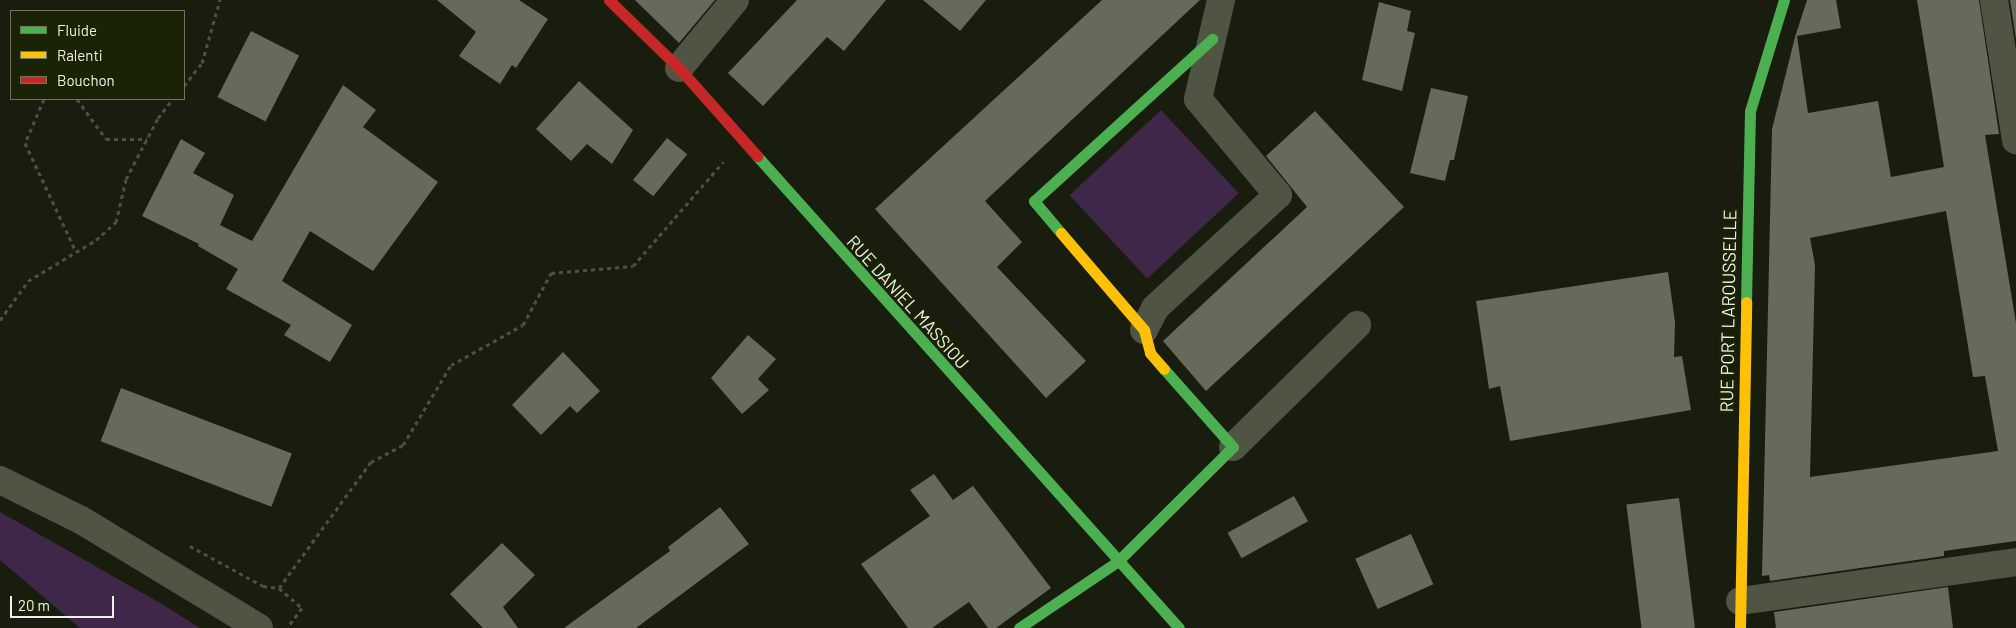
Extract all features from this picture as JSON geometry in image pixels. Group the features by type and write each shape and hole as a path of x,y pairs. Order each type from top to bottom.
{"street":[{"name":"RUE DANIEL MASSIOU","path":"609,0 678,68 1117,562 1179,628"},
{"path":"678,68 735,0"},
{"path":"1144,330 1155,308 1278,195 1198,99 1221,0"},
{"name":"RUE PORT LAROUSSELLE","path":"1740,628 1750,111 1784,0"},
{"path":"1994,0 2016,140"},
{"path":"1212,38 1034,201 1144,330 1150,353 1233,448"},
{"path":"1019,628 1117,562 1357,325"},
{"path":"0,480 81,520 258,628"},
{"path":"1740,601 2016,562"}],"path":[{"path":"185,85 202,63 220,0"},
{"path":"44,100 25,143 76,252"},
{"path":"78,100 106,139 147,139"},
{"path":"0,320 28,281 96,240 116,222 126,179 147,139 172,100"},
{"path":"280,588 371,462 403,445 451,364 524,325 551,273 633,266 718,166 744,144"},
{"path":"186,544 263,586 280,588 302,608 286,628"}],"shaded area":[{"path":"1161,110 1239,193 1147,279 1070,195"},
{"path":"0,512 162,604 200,628 80,628 0,560"}],"building":[{"path":"437,0 519,0 548,19 516,68 512,65 500,84 459,56 476,32"},
{"path":"635,0 715,0 679,43"},
{"path":"797,0 886,0 844,51 827,37 763,106 728,73"},
{"path":"923,0 986,0 960,31"},
{"path":"1102,0 1200,0 985,201 1022,242 997,267 1086,361 1046,398 875,209"},
{"path":"1807,0 1836,0 1841,28 1797,36 1808,113 1878,101 1891,177 1944,167 1917,0 1979,0 1999,134 1985,135 2016,323 2016,541 1944,551 1944,556 1770,581 1769,575 1762,576 1772,129 1795,37","holes":["1946,211 1973,377 1985,376 1998,451 1810,477 1815,265 1810,238"]},
{"path":"2010,0 2016,0 2016,39"},
{"path":"1379,2 1411,11 1407,31 1415,33 1402,91 1362,80"},
{"path":"251,31 299,56 266,121 217,97"},
{"path":"579,81 633,130 612,164 587,144 571,161 536,129"},
{"path":"343,85 376,110 363,127 438,182 373,271 310,231 282,281 352,325 330,362 284,335 291,325 226,289 238,269 198,246 199,244 142,216 181,139 205,153 193,173 234,195 220,225 252,241"},
{"path":"1431,88 1468,96 1454,160 1450,160 1445,181 1410,173"},
{"path":"1315,111 1404,207 1206,391 1163,341 1307,207 1266,156"},
{"path":"667,138 687,154 653,196 633,180"},
{"path":"1668,272 1675,322 1674,357 1682,356 1691,410 1510,441 1500,386 1489,389 1476,301"},
{"path":"748,335 776,359 758,379 769,390 742,414 711,378"},
{"path":"563,352 600,391 577,413 570,406 541,435 512,405"},
{"path":"121,388 292,454 271,507 101,441"},
{"path":"934,474 953,500 973,486 1051,588 996,628 988,628 969,602 932,628 908,628 861,564 930,516 910,490"},
{"path":"1294,496 1308,521 1242,558 1228,533"},
{"path":"1679,498 1695,628 1642,628 1626,504"},
{"path":"720,507 749,544 636,628 564,628 670,551 668,547"},
{"path":"1411,534 1433,584 1378,609 1355,559"},
{"path":"502,543 535,575 503,607 518,628 483,628 450,594"},
{"path":"1948,587 1953,628 1776,628 1774,612"}],"traffic: fast":[{"path":"1746,302 1750,111 1784,0"},
{"path":"1061,233 1034,201 1212,39"},
{"path":"757,156 1179,628"},
{"path":"1019,628 1117,562 1233,447 1164,369"}],"traffic: slow":[{"path":"1061,233 1144,330 1150,353 1164,369"},
{"path":"1740,628 1746,302"}],"traffic: jam":[{"path":"609,0 679,68 757,156"}]}
